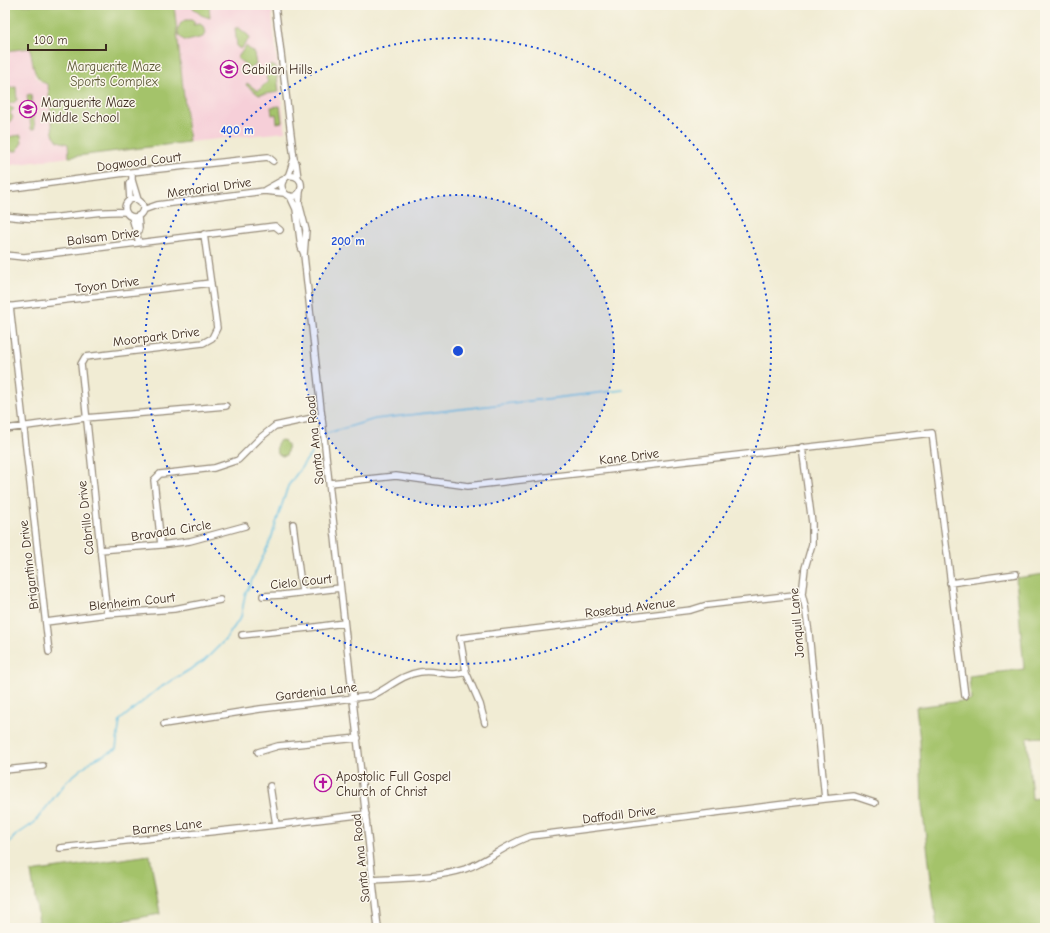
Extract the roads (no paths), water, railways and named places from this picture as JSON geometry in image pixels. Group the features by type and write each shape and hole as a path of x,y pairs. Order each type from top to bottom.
{"street":[{"name":"Santa Ana Road","path":"275,5 294,159 298,178 302,184 299,203 306,230 304,254 378,928"},
{"name":"Dogwood Court","path":"6,189 132,172 268,157 273,161"},
{"name":"Santa Ana Road","path":"288,176 294,159"},
{"path":"132,172 132,180 141,205 135,217 139,243"},
{"path":"264,190 288,176 295,176 298,178"},
{"path":"126,212 129,184 132,180"},
{"path":"283,180 282,187 284,193"},
{"path":"264,190 284,193 290,196 296,195 300,192"},
{"name":"Memorial Drive","path":"141,205 157,205 264,190"},
{"name":"Santa Ana Road","path":"290,196 296,209 301,247 304,254"},
{"path":"112,211 128,202 141,205"},
{"path":"5,216 30,219 112,211 126,212 135,217"},
{"name":"Balsam Drive","path":"5,255 24,257 275,226 280,230"},
{"name":"Moorpark Drive","path":"86,418 81,364 85,357 203,343 212,338 217,328 204,234"},
{"name":"Toyon Drive","path":"8,306 211,283"},
{"name":"Brigantino Drive","path":"8,306 49,652"},
{"path":"5,429 86,418 226,406"},
{"path":"161,545 154,480 160,474 214,468 238,460 260,438 275,426 322,416"},
{"name":"Cabrillo Drive","path":"86,418 107,614"},
{"name":"Kane Drive","path":"330,483 396,476 468,486 932,433 950,583"},
{"name":"Jonquil Lane","path":"802,447 812,524 812,544 805,568 802,594 809,633 826,799"},
{"path":"293,524 302,592"},
{"name":"Bravada Circle","path":"100,550 190,541 245,526"},
{"path":"965,696 950,583 1016,574"},
{"name":"Cielo Court","path":"263,596 340,588"},
{"name":"Rosebud Avenue","path":"466,672 460,638 690,610 707,605 802,594"},
{"name":"Blenheim Court","path":"46,622 107,614 174,608 220,600"},
{"path":"242,635 344,623"},
{"name":"Gardenia Lane","path":"164,724 260,709 353,698 374,694 406,675 419,672 429,671 454,674 466,672"},
{"path":"466,672 480,704 485,723"},
{"path":"258,752 278,746 358,738"},
{"path":"5,770 43,766"},
{"path":"270,786 276,825"},
{"name":"Daffodil Drive","path":"373,880 429,875 464,869 531,836 854,796 875,803"},
{"name":"Barnes Lane","path":"60,848 366,814"}],"waterway":[{"path":"325,434 375,419 623,390"},
{"path":"5,847 15,836 34,823 67,781 91,761 116,749 120,720 158,689 204,661 225,640 241,617 245,595 271,539 288,486 323,437"}],"place":[{"name":"Gabilan Hills","path":"229,69"},
{"name":"Marguerite Maze Middle School","path":"28,109"},
{"name":"Apostolic Full Gospel Church of Christ","path":"323,783"}],"park label":[{"name":"Marguerite Maze Sports Complex","path":"114,74"}]}
